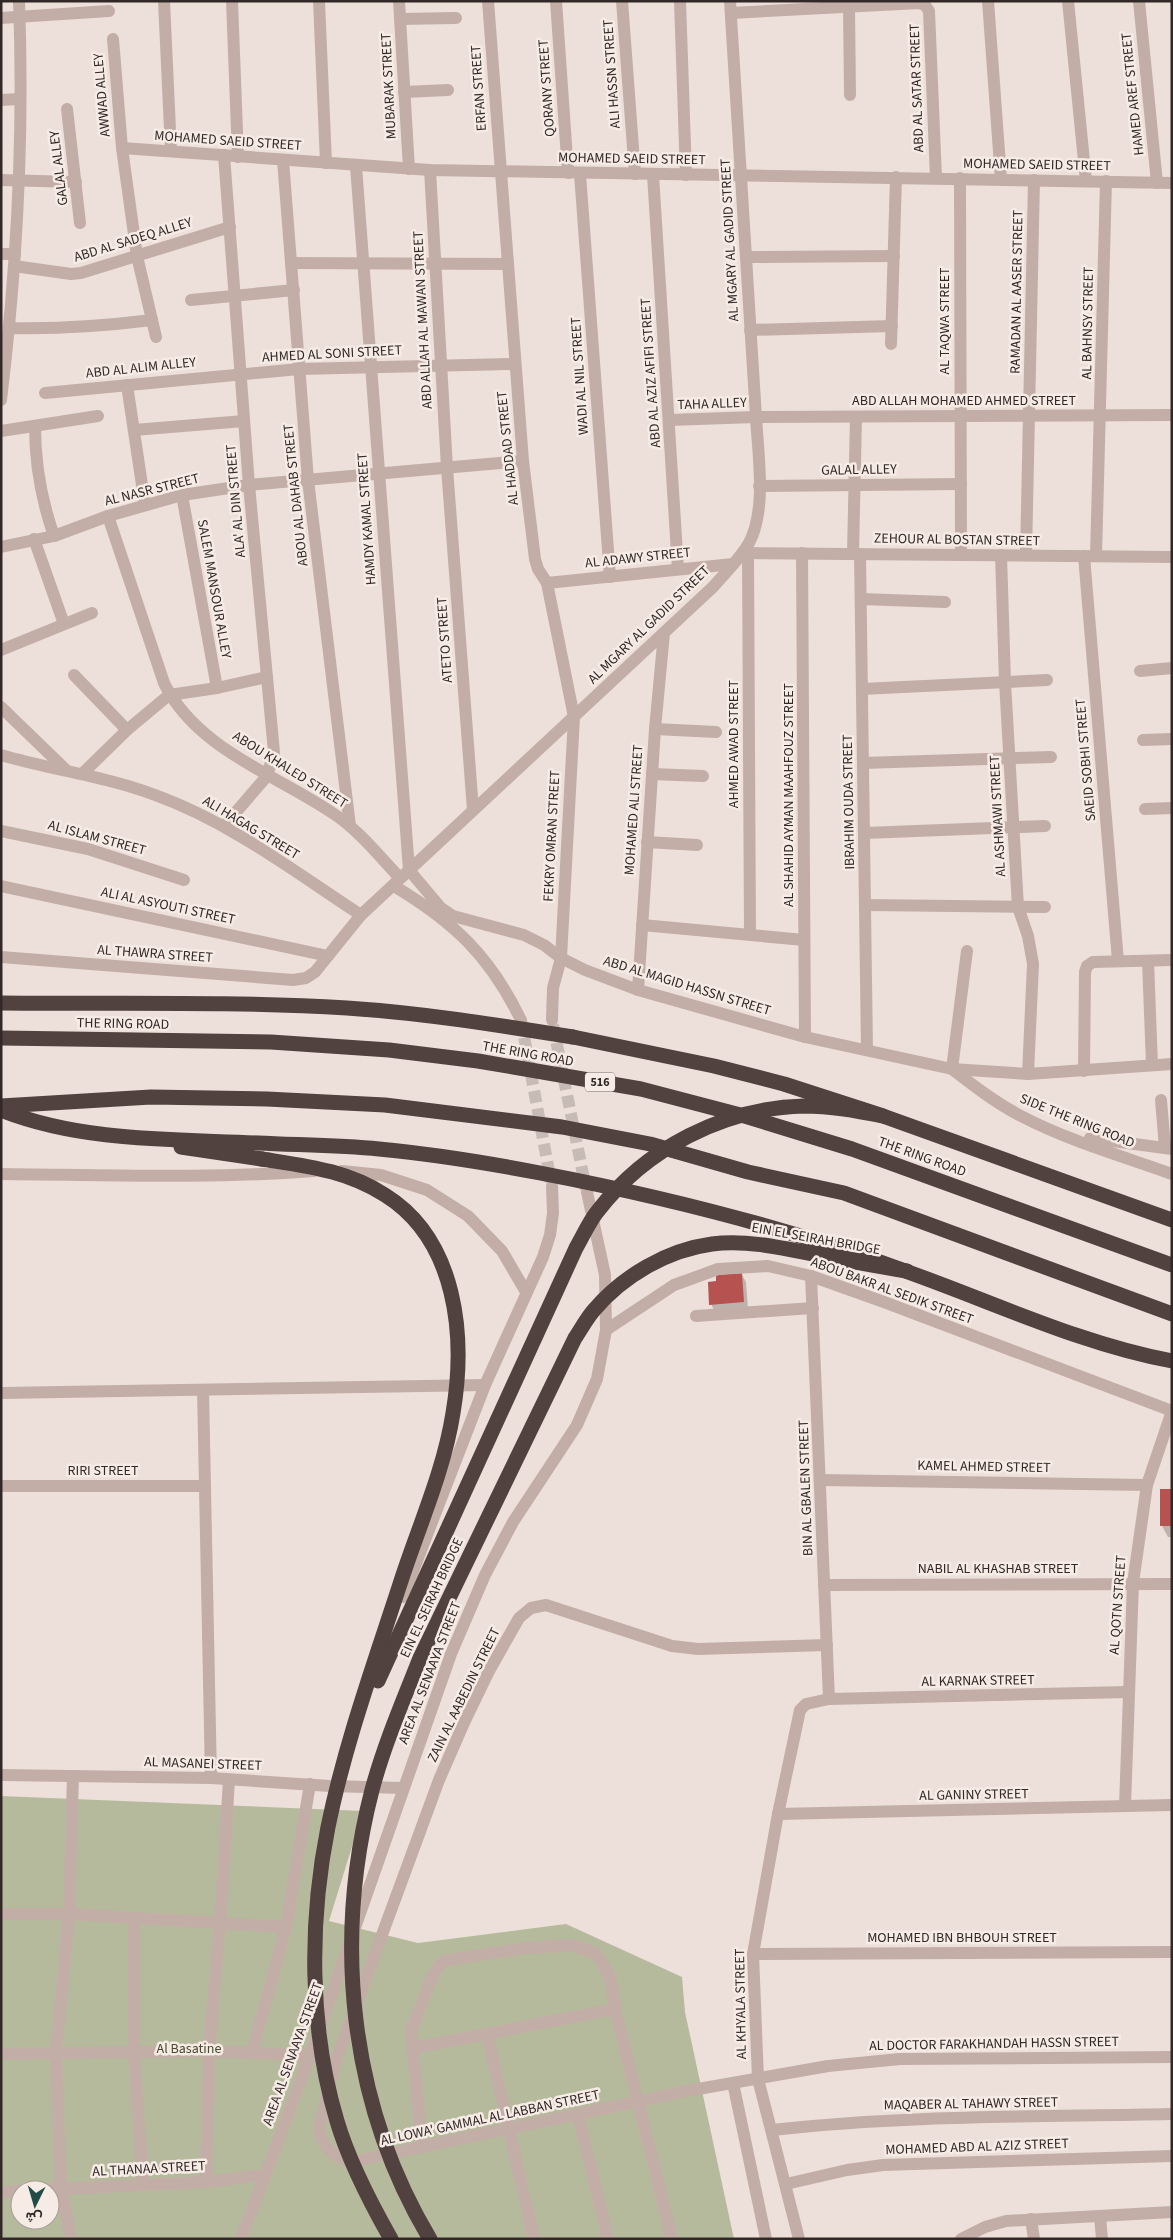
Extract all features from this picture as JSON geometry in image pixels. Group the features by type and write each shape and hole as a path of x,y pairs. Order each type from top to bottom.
{"highway":[{"path":"1,1003 273,1004 348,1008 461,1020 573,1037 714,1066 784,1084 884,1116 1172,1220"},
{"name":"THE RING ROAD","path":"1,1038 271,1042 389,1050 478,1062 641,1090 748,1117 852,1149 1172,1265"},
{"path":"1,1108 151,1097 267,1099 385,1105 562,1127 650,1144 748,1172 844,1193 1172,1314"},
{"path":"352,1732 384,1667 576,1248 596,1213 623,1183 654,1157 688,1136 725,1120 764,1111 804,1106 844,1108 884,1116"},
{"path":"1,1108 25,1119 51,1126 128,1136 379,1149 538,1172 636,1193 736,1218 826,1244 907,1271 1080,1336 1117,1348 1172,1361"},
{"name":"EIN EL SEIRAH BRIDGE","path":"128,1136 190,1149 318,1168 355,1178 388,1197 417,1223 438,1255 452,1291 458,1352 454,1413 438,1472 352,1732 328,1827 320,1875 315,1973 318,2023 326,2073 337,2121 355,2168 376,2213 392,2239"},
{"name":"EIN EL SEIRAH BRIDGE","path":"430,2239 388,2158 372,2109 363,2067 351,1976 351,1928 355,1880 373,1789 405,1694 420,1658 575,1338 594,1310 626,1281 647,1266 678,1252 711,1244 746,1243 907,1271"}],"street":[{"path":"1,400 14,260 18,179 19,1"},
{"path":"164,1 171,151"},
{"path":"232,1 238,156"},
{"path":"319,1 326,163"},
{"name":"MUBARAK STREET","path":"399,1 409,169"},
{"name":"ERFAN STREET","path":"488,1 501,172"},
{"name":"QORANY STREET","path":"556,1 574,174"},
{"name":"ALI HASSN STREET","path":"622,1 635,174"},
{"path":"680,1 686,175"},
{"path":"988,1 1001,179"},
{"path":"1068,1 1086,181"},
{"name":"HAMED AREF STREET","path":"1139,1 1157,183"},
{"name":"ABD AL SATAR STREET","path":"849,7 919,3 925,5 929,11 936,178"},
{"path":"731,7 849,7 850,95"},
{"name":"AL MGARY AL GADID STREET","path":"306,978 315,972 361,915 713,587 745,553 750,542 759,514 759,486 731,7"},
{"path":"1,18 109,11"},
{"path":"400,19 456,18"},
{"name":"AWWAD ALLEY","path":"113,39 122,148 137,256 156,336"},
{"path":"404,92 448,90"},
{"path":"1,100 19,99"},
{"name":"GALAL ALLEY","path":"67,109 80,223"},
{"name":"MOHAMED SAEID STREET","path":"122,148 430,170 1172,183"},
{"name":"ALA' AL DIN STREET","path":"224,155 249,485 274,752 266,776 224,826"},
{"name":"ABOU AL DAHAB STREET","path":"283,160 308,480 350,826"},
{"name":"HAMDY KAMAL STREET","path":"356,166 379,474 401,878"},
{"name":"ABD ALLAH AL MAWAN STREET","path":"430,170 447,468"},
{"name":"AL HADDAD STREET","path":"501,172 524,461 535,559 538,569 547,583 574,717"},
{"name":"WADI AL NIL STREET","path":"574,174 610,576"},
{"name":"ABD AL AZIZ AFIFI STREET","path":"653,174 678,569"},
{"path":"891,344 896,177"},
{"name":"AL TAQWA STREET","path":"960,178 961,554"},
{"path":"1,180 76,182"},
{"name":"RAMADAN AL AASER STREET","path":"1026,555 1034,180"},
{"name":"AL BAHNSY STREET","path":"1090,556 1101,416 1106,181"},
{"name":"ABD AL SADEQ ALLEY","path":"1,254 14,260 72,274 91,271 230,227"},
{"path":"746,257 894,256"},
{"path":"292,263 508,264"},
{"path":"191,300 294,290"},
{"path":"6,336 152,320"},
{"path":"750,330 892,326"},
{"name":"AHMED AL SONI STREET","path":"240,373 370,366 516,364"},
{"name":"ABD AL ALIM ALLEY","path":"45,392 240,373"},
{"path":"127,385 145,505"},
{"name":"ABD ALLAH MOHAMED AHMED STREET","path":"756,417 1172,415"},
{"path":"1,431 98,416"},
{"name":"TAHA ALLEY","path":"669,420 756,417"},
{"name":"IBRAHIM OUDA STREET","path":"856,417 855,485 857,554 861,599 867,1050"},
{"path":"134,430 244,421"},
{"path":"34,426 38,483 44,510 54,536"},
{"name":"AL NASR STREET","path":"1,546 54,536 108,516 182,495 249,485 524,461"},
{"name":"ATETO STREET","path":"447,468 473,810"},
{"name":"GALAL ALLEY","path":"759,486 960,484"},
{"name":"SALEM MANSOUR ALLEY","path":"182,495 216,688"},
{"name":"ABOU KHALED STREET","path":"108,516 169,695 198,730 266,776 331,812 350,826 401,878"},
{"path":"34,539 64,624"},
{"name":"ZEHOUR AL BOSTAN STREET","path":"745,553 1172,557"},
{"name":"AHMED AWAD STREET","path":"745,553 750,935"},
{"name":"AL SHAHID AYMAN MAAHFOUZ STREET","path":"802,553 805,1037"},
{"name":"AL ASHMAWI STREET","path":"1001,555 1005,682 1018,907 1028,936 1033,964 1028,1074"},
{"name":"SAEID SOBHI STREET","path":"1090,556 1118,962"},
{"name":"AL ADAWY STREET","path":"547,583 733,564"},
{"path":"861,599 945,602"},
{"path":"1,650 92,613"},
{"name":"MOHAMED ALI STREET","path":"638,990 655,730 664,633"},
{"path":"1140,670 1172,668"},
{"path":"74,675 127,730"},
{"path":"82,774 127,730 169,695 216,688 267,677"},
{"path":"862,689 1047,680"},
{"path":"1,707 65,770"},
{"name":"FEKRY OMRAN STREET","path":"552,1020 553,988 561,958 574,717"},
{"path":"655,730 716,732"},
{"path":"1142,740 1172,739"},
{"name":"ALI HAGAG STREET","path":"1,755 155,794 224,826 361,915"},
{"path":"863,763 1052,757"},
{"path":"652,774 703,776"},
{"path":"1145,809 1172,808"},
{"path":"864,833 1045,826"},
{"name":"AL ISLAM STREET","path":"1,831 88,849 184,880"},
{"path":"647,842 697,845"},
{"path":"401,878 430,908 462,934 489,966 521,1020"},
{"name":"ABD AL MAGID HASSN STREET","path":"401,878 453,916 524,935 544,945 561,958 586,970 638,990 805,1037 952,1069 1028,1074 1172,1064"},
{"name":"ALI AL ASYOUTI STREET","path":"1,886 328,956"},
{"path":"866,905 1045,907"},
{"path":"642,925 804,940"},
{"path":"952,1069 968,951"},
{"name":"AL THAWRA STREET","path":"1,957 293,980 306,978"},
{"path":"1084,1071 1085,972 1087,966 1093,962 1172,960"},
{"path":"1148,961 1152,1065"},
{"name":"SIDE THE RING ROAD","path":"952,1069 987,1096 1022,1117 1065,1135 1172,1174"},
{"path":"1065,1135 1168,1149 1162,1100"},
{"path":"1,1174 220,1177 334,1170 381,1175 427,1190 468,1216 502,1251 526,1292"},
{"path":"330,1786 485,1385 542,1257 550,1235 552,1186"},
{"name":"AREA AL SENAAYA STREET","path":"241,2239 310,2056 402,1788 451,1654 485,1575 512,1522 576,1425 588,1402 599,1371 606,1330 605,1275 586,1192"},
{"name":"ABOU BAKR AL SEDIK STREET","path":"606,1330 674,1285 718,1269 768,1266 811,1276 884,1302 1172,1411"},
{"name":"BIN AL GBALEN STREET","path":"811,1276 814,1308 829,1700"},
{"path":"696,1316 814,1308"},
{"path":"1,1394 485,1385"},
{"path":"203,1390 211,1778"},
{"name":"AL QOTN STREET","path":"1125,1806 1132,1583 1147,1485 1172,1411"},
{"name":"KAMEL AHMED STREET","path":"820,1480 1147,1485"},
{"name":"RIRI STREET","path":"1,1486 205,1486"},
{"name":"NABIL AL KHASHAB STREET","path":"824,1585 1172,1584"},
{"name":"ZAIN AL AABEDIN STREET","path":"337,2057 445,1764 489,1671 519,1618 531,1608 546,1605 561,1608 646,1639 689,1648 826,1645"},
{"name":"AL KARNAK STREET","path":"829,1700 1128,1692"},
{"name":"AL KHYALA STREET","path":"799,2239 758,2079 753,1954 778,1814 800,1710 806,1704 829,1700"},
{"name":"AL MASANEI STREET","path":"1,1775 211,1778 330,1786 402,1788"},
{"path":"71,2239 61,2189 56,2053 69,1914 73,1776"},
{"path":"206,2182 210,2051 229,1780"},
{"path":"252,2053 286,1927 310,1784"},
{"name":"AL GANINY STREET","path":"778,1814 1172,1806"},
{"path":"1,1914 69,1914 286,1927"},
{"path":"134,1918 134,2052 143,2184"},
{"path":"422,2147 411,2031 433,1975 439,1965 448,1960 526,1948 573,1945 595,1953 611,1980 615,2009 672,2239"},
{"name":"MOHAMED IBN BHBOUH STREET","path":"753,1954 1172,1952"},
{"path":"413,2048 615,2009"},
{"path":"487,2034 534,2239"},
{"path":"1,2054 210,2051 337,2057"},
{"name":"AL LOWA' GAMMAL AL LABBAN STREET","path":"337,2057 319,2128 320,2136 329,2151 351,2162 578,2114 758,2079"},
{"name":"AL DOCTOR FARAKHANDAH HASSN STREET","path":"758,2079 828,2066 900,2059 1172,2057"},
{"path":"733,2084 766,2239"},
{"path":"578,2114 608,2239"},
{"name":"MAQABER AL TAHAWY STREET","path":"772,2130 823,2124 889,2121 1172,2114"},
{"name":"MOHAMED ABD AL AZIZ STREET","path":"786,2184 846,2170 882,2165 1172,2156"},
{"name":"AL THANAA STREET","path":"61,2189 206,2182 264,2175"},
{"path":"961,2239 986,2233 1006,2221 1172,2212"},
{"path":"1100,2216 1102,2239"},
{"path":"1031,2219 1034,2239"}],"green space":[{"name":"Al Basatine","path":"1,1796 363,1811 329,1921 418,1943 566,1924 682,1977 685,2012 734,2239 1,2239"}],"building":[{"path":"742,1273 744,1302 709,1305 708,1282 716,1281 716,1275"},
{"path":"1160,1489 1172,1489 1172,1526 1160,1526"}],"tunnel":[{"path":"521,1020 551,1182"},
{"path":"553,1025 586,1189"}]}
